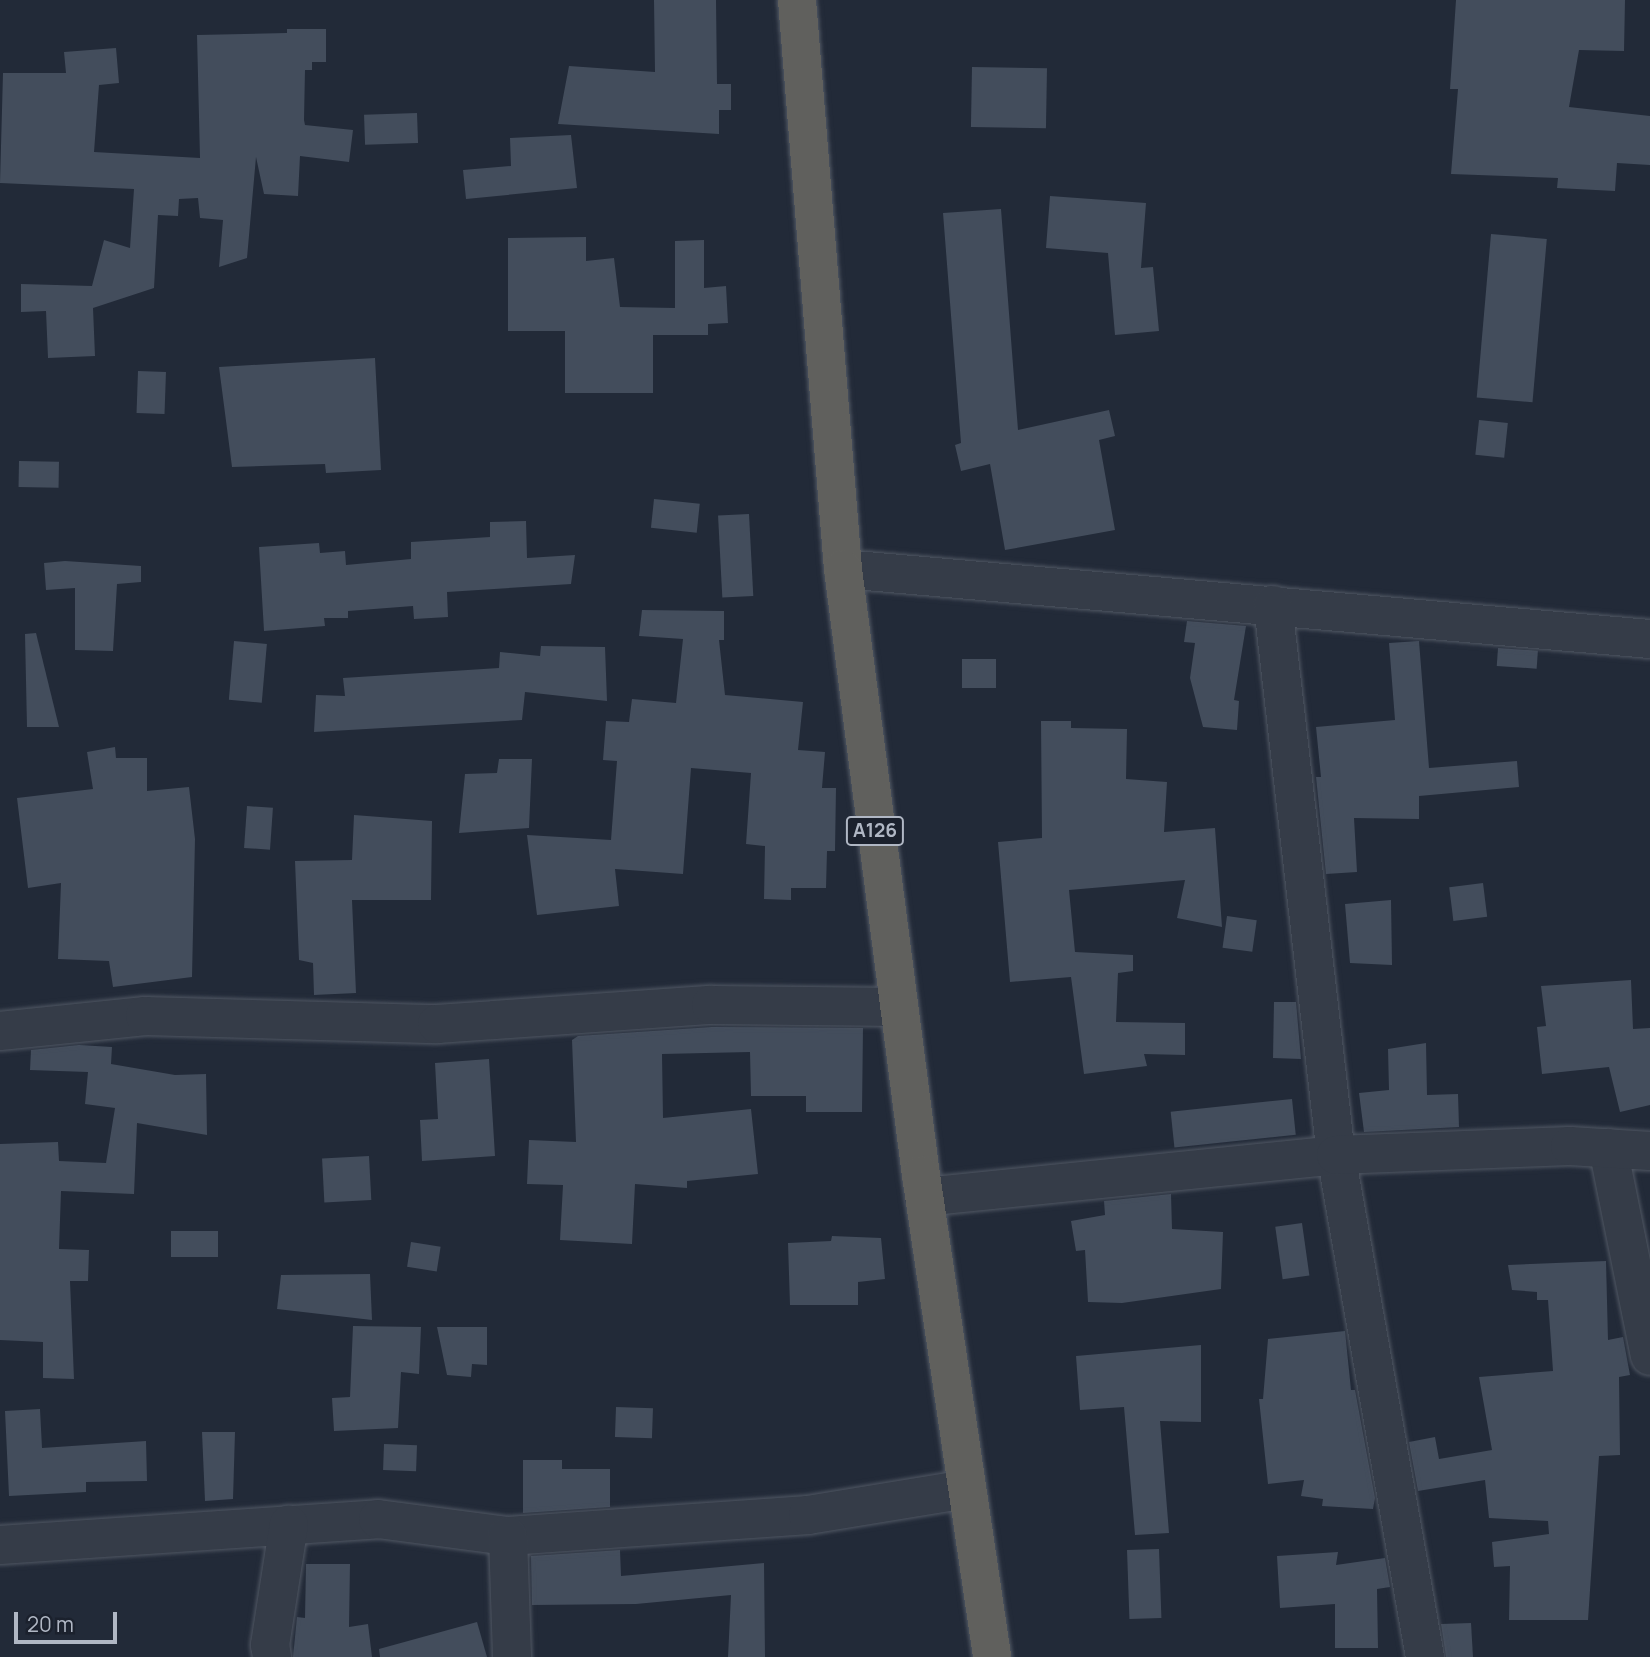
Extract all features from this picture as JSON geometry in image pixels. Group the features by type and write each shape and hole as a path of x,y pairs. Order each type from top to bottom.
{"highway":[{"name":"A126","path":"797,0 843,569 924,1196 992,1657"}],"street":[{"path":"843,569 1650,639"},
{"path":"1273,605 1335,1155 1425,1657"},
{"path":"0,1031 145,1016 437,1024 710,1005 899,1007"},
{"path":"1608,1148 1650,1356"},
{"path":"924,1196 1335,1155 1608,1148 1650,1151"},
{"path":"0,1545 378,1519 508,1536 808,1515 967,1489"},
{"path":"272,1657 270,1645 289,1524"},
{"path":"508,1536 512,1657"}],"building":[{"path":"654,0 716,0 717,84 731,84 731,110 719,110 719,134 558,124 569,66 655,72"},
{"path":"1456,0 1625,0 1624,51 1579,50 1569,107 1650,116 1650,165 1617,163 1615,191 1557,188 1558,178 1451,174 1458,89 1450,89"},
{"path":"287,29 326,29 326,62 312,62 312,70 305,70 304,120 305,125 353,130 349,162 300,156 298,196 264,194 256,157 247,258 219,267 223,220 200,218 198,198 179,199 178,216 158,215 154,288 93,308 95,356 48,358 46,311 21,312 21,284 92,286 104,240 130,248 134,189 0,183 3,73 66,73 64,52 116,48 119,83 99,85 94,152 200,158 197,35 287,33"},
{"path":"972,67 1047,68 1046,128 971,127"},
{"path":"417,113 418,143 365,145 364,115"},
{"path":"571,135 577,188 466,199 463,170 511,166 510,138"},
{"path":"1050,196 1146,203 1141,268 1153,267 1159,331 1115,335 1108,253 1046,248"},
{"path":"1001,209 1018,430 1109,410 1115,436 1099,440 1115,530 1005,550 990,464 961,471 955,445 961,443 943,213"},
{"path":"1491,234 1547,239 1532,402 1477,397"},
{"path":"586,237 586,261 614,258 620,307 675,308 675,241 704,240 704,288 726,286 728,323 708,324 708,335 653,335 653,393 565,393 565,331 508,331 508,238"},
{"path":"375,358 381,470 326,473 325,464 232,467 219,367"},
{"path":"138,371 166,372 165,414 137,413"},
{"path":"1479,420 1508,423 1504,458 1475,455"},
{"path":"19,461 59,462 59,488 19,487"},
{"path":"654,499 700,504 697,533 651,528"},
{"path":"749,514 753,596 722,598 718,516"},
{"path":"526,521 527,558 575,555 571,584 447,592 448,617 414,619 413,606 348,611 348,618 324,618 325,626 264,631 259,547 319,543 320,553 345,551 346,565 411,559 411,542 490,537 490,522"},
{"path":"65,561 141,566 141,582 117,584 113,651 75,650 75,588 46,590 44,563"},
{"path":"642,610 724,611 724,640 719,640 725,695 803,702 798,750 825,752 822,788 836,788 835,851 827,851 826,888 791,888 791,900 764,899 765,846 746,844 751,773 691,768 683,874 615,869 619,906 537,915 527,835 611,840 617,761 603,760 606,721 629,722 632,699 676,703 683,639 639,636"},
{"path":"1187,621 1246,626 1234,700 1239,701 1237,730 1203,727 1190,678 1195,643 1184,642"},
{"path":"36,633 59,727 27,727 25,634"},
{"path":"234,641 267,644 262,703 229,700"},
{"path":"1419,641 1429,768 1517,761 1519,787 1419,796 1419,819 1354,818 1357,872 1326,874 1316,777 1321,777 1316,727 1395,720 1389,643"},
{"path":"541,646 605,647 607,701 525,692 522,720 314,732 316,695 345,696 343,678 499,668 500,652 540,656"},
{"path":"1498,648 1538,651 1537,669 1497,666"},
{"path":"962,659 996,659 996,688 962,688"},
{"path":"1041,721 1071,721 1071,728 1127,729 1126,779 1167,782 1164,832 1215,828 1222,927 1177,918 1185,880 1069,890 1075,952 1133,955 1133,971 1118,973 1116,1022 1185,1023 1185,1055 1144,1054 1147,1066 1084,1074 1071,977 1010,982 998,842 1042,838"},
{"path":"115,747 116,758 147,758 147,791 189,787 195,839 192,977 113,987 109,961 58,959 61,883 28,888 17,798 93,789 87,752"},
{"path":"499,759 532,759 529,828 459,833 465,774 497,773"},
{"path":"247,806 273,808 270,850 244,848"},
{"path":"354,815 432,821 431,900 352,900 356,993 314,995 313,963 299,960 295,861 352,860"},
{"path":"1483,883 1487,917 1453,921 1449,887"},
{"path":"1391,900 1392,965 1350,963 1345,904"},
{"path":"1227,916 1257,920 1252,952 1223,948"},
{"path":"1631,980 1633,1029 1650,1028 1650,1105 1620,1112 1609,1067 1542,1074 1537,1027 1546,1026 1541,986"},
{"path":"1274,1002 1296,1002 1301,1059 1273,1058"},
{"path":"712,1027 863,1028 862,1112 806,1112 806,1096 751,1096 750,1052 662,1054 663,1118 751,1109 758,1174 687,1181 687,1188 635,1184 632,1244 560,1240 563,1185 527,1184 529,1140 576,1142 572,1040 578,1036"},
{"path":"1426,1043 1427,1095 1458,1094 1459,1127 1364,1132 1359,1093 1389,1090 1388,1049"},
{"path":"79,1045 112,1047 111,1064 175,1075 206,1074 207,1135 137,1123 134,1194 61,1191 59,1249 89,1250 88,1281 70,1281 74,1379 43,1378 43,1342 0,1340 0,1144 58,1142 59,1161 106,1163 115,1108 85,1104 88,1072 30,1070 31,1050"},
{"path":"489,1059 495,1156 422,1161 420,1120 438,1119 435,1063"},
{"path":"1292,1099 1296,1135 1174,1148 1171,1112"},
{"path":"369,1156 371,1200 324,1202 322,1158"},
{"path":"1171,1194 1172,1229 1223,1232 1221,1289 1122,1303 1088,1302 1085,1250 1076,1251 1071,1221 1105,1215 1104,1201"},
{"path":"1302,1223 1309,1275 1283,1279 1275,1227"},
{"path":"171,1231 218,1231 218,1257 171,1257"},
{"path":"832,1236 881,1238 885,1279 858,1282 858,1305 790,1305 788,1243 831,1241"},
{"path":"411,1242 441,1247 437,1271 407,1267"},
{"path":"1606,1261 1608,1340 1623,1337 1630,1375 1619,1377 1620,1455 1599,1456 1588,1620 1509,1620 1510,1566 1494,1567 1492,1542 1549,1534 1548,1521 1489,1518 1485,1480 1418,1491 1409,1442 1435,1437 1439,1459 1492,1450 1479,1377 1553,1371 1548,1300 1537,1300 1537,1292 1512,1290 1508,1265"},
{"path":"370,1274 372,1320 277,1309 281,1275"},
{"path":"353,1326 421,1327 419,1374 401,1372 398,1428 334,1431 332,1398 350,1397"},
{"path":"437,1327 487,1327 487,1365 472,1364 471,1377 447,1375"},
{"path":"1345,1331 1351,1390 1355,1390 1375,1498 1373,1509 1322,1506 1323,1499 1301,1496 1304,1480 1268,1484 1259,1399 1263,1399 1268,1339"},
{"path":"1201,1345 1201,1422 1160,1421 1169,1533 1135,1535 1124,1407 1080,1410 1076,1356"},
{"path":"616,1407 653,1408 652,1438 615,1437"},
{"path":"40,1409 42,1448 146,1441 147,1481 86,1482 86,1492 9,1496 5,1411"},
{"path":"202,1432 235,1432 233,1499 205,1501"},
{"path":"384,1444 417,1445 416,1471 383,1470"},
{"path":"523,1460 562,1460 562,1469 610,1469 610,1507 523,1513"},
{"path":"1159,1549 1161,1618 1129,1619 1127,1550"},
{"path":"620,1550 621,1576 764,1563 765,1657 728,1657 731,1595 636,1604 532,1605 531,1556"},
{"path":"1338,1552 1336,1565 1385,1558 1390,1587 1377,1589 1378,1648 1335,1648 1335,1604 1280,1608 1277,1556"},
{"path":"306,1564 350,1564 349,1627 368,1624 372,1657 293,1657 297,1617 305,1618"},
{"path":"477,1622 487,1657 380,1657 379,1649"},
{"path":"1471,1623 1473,1657 1446,1657 1441,1624"}]}
